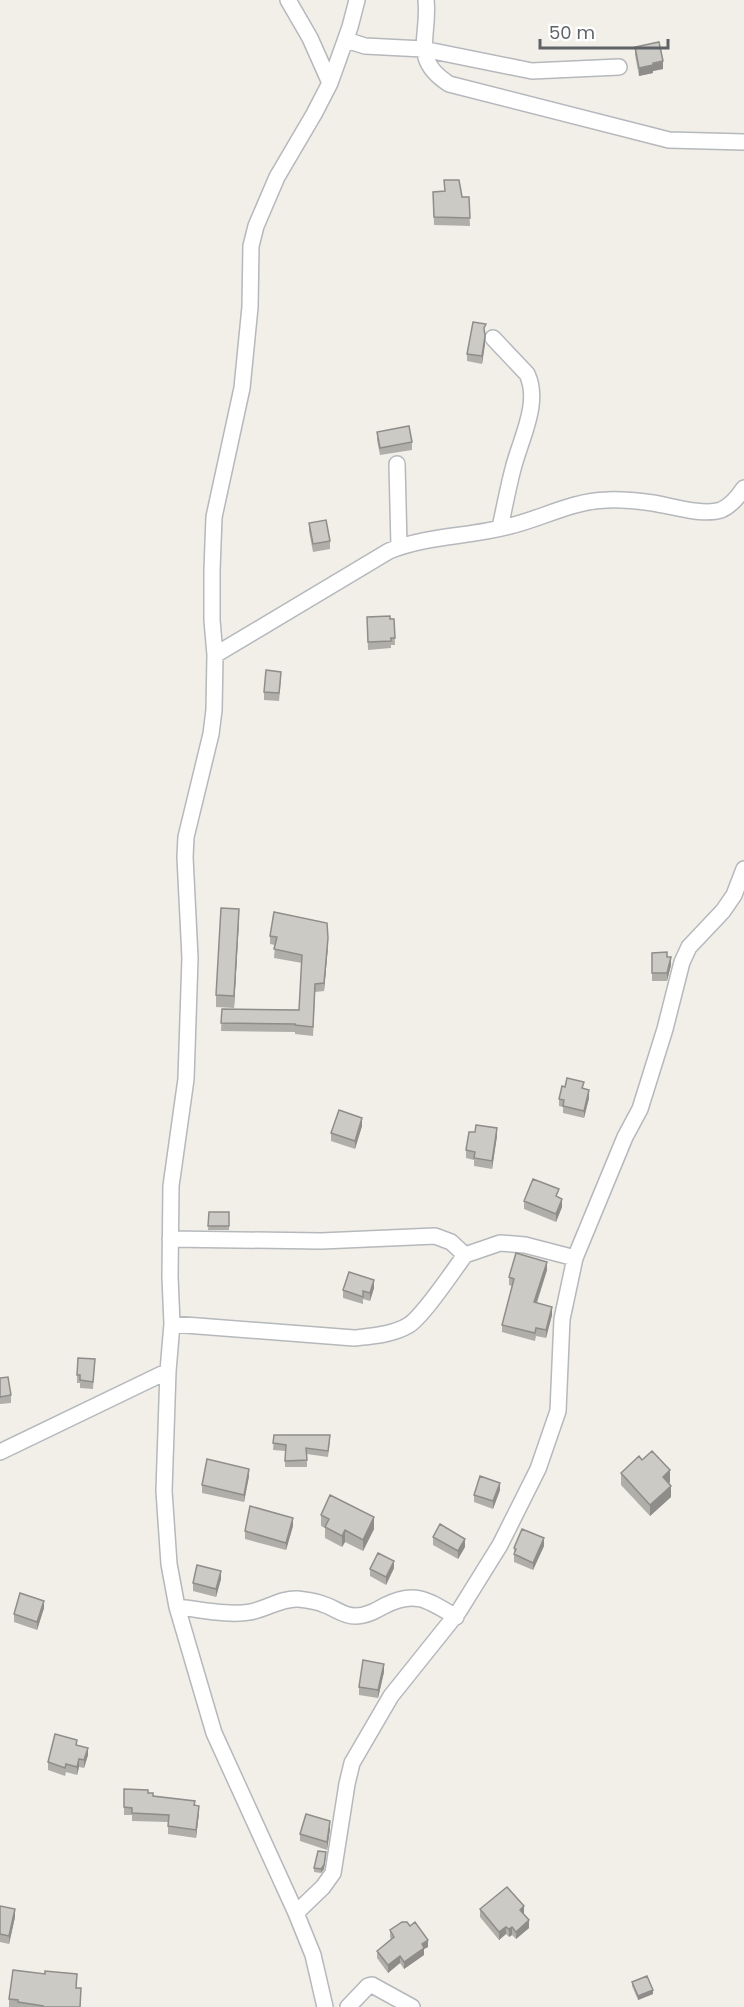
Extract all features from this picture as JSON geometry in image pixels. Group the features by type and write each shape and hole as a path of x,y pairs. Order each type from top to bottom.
{"street":[{"path":"288,0 310,38 330,83"},
{"path":"325,2007 313,1955 296,1913 214,1733 177,1607 169,1564 164,1491 172,1324 171,1186 186,1079 189,958 186,837 211,734 214,710 215,655 212,600 214,517 242,388 250,308 251,246 256,226 277,177 330,83 346,40 357,0"},
{"path":"426,0 423,49 429,65 442,80 449,84 669,140 744,142"},
{"path":"346,40 365,46 423,49 532,71 619,67"},
{"path":"493,338 527,374 531,391 530,409 500,528"},
{"path":"397,464 399,546"},
{"path":"215,655 399,546 520,524 574,504 608,500 651,503 709,512 721,510 728,506 744,488"},
{"path":"296,1913 323,1887 333,1873 346,1784 352,1763 391,1696 456,1617 500,1545 538,1469 558,1411 562,1319 575,1258 625,1137 639,1109 665,1029 681,962 689,947 723,911 734,895 744,869"},
{"path":"170,1239 321,1241 435,1236 451,1242 465,1255"},
{"path":"172,1324 354,1338 381,1336 409,1324 423,1310 465,1255 500,1243 525,1245 575,1258"},
{"path":"0,1452 168,1371"},
{"path":"177,1607 249,1612 296,1599 314,1601 346,1615 362,1616 396,1600 411,1597 434,1604 456,1617"},
{"path":"348,2007 368,1986 372,1985 412,2007"}],"building":[{"path":"659,42 663,61 639,68 635,47"},
{"path":"444,180 459,180 462,197 469,197 470,218 434,217 433,192 445,191"},
{"path":"473,322 486,324 482,356 467,354"},
{"path":"409,426 412,442 380,448 377,432"},
{"path":"326,520 330,541 313,544 309,523"},
{"path":"390,616 390,619 394,619 395,638 391,638 391,641 368,642 367,617"},
{"path":"266,670 281,672 279,693 264,692"},
{"path":"221,908 239,909 234,996 216,995"},
{"path":"274,912 327,923 324,983 315,984 313,1027 295,1024 221,1023 222,1009 299,1010 302,955 274,949 277,937 270,936"},
{"path":"667,952 667,957 671,957 667,973 652,973 652,953"},
{"path":"567,1078 584,1082 582,1088 589,1090 584,1111 563,1106 564,1100 559,1099 562,1086 565,1087"},
{"path":"339,1110 362,1118 355,1141 331,1133"},
{"path":"476,1125 497,1128 492,1161 474,1158 475,1152 466,1150 469,1132 475,1132"},
{"path":"533,1179 559,1189 556,1196 562,1199 556,1214 524,1201"},
{"path":"209,1212 229,1212 229,1226 208,1226"},
{"path":"516,1253 547,1262 534,1302 552,1307 546,1330 536,1328 535,1333 502,1325 514,1279 509,1277"},
{"path":"349,1272 374,1280 370,1293 363,1291 363,1297 343,1290"},
{"path":"78,1358 95,1359 93,1382 80,1380 80,1375 77,1375"},
{"path":"8,1377 11,1395 0,1397 0,1378"},
{"path":"274,1435 330,1435 328,1451 306,1448 307,1460 285,1461 286,1445 273,1443"},
{"path":"652,1451 670,1470 663,1477 671,1486 650,1505 621,1473 639,1456 642,1460"},
{"path":"207,1459 249,1469 244,1495 202,1485"},
{"path":"480,1476 500,1483 493,1501 474,1495"},
{"path":"330,1495 374,1517 363,1540 345,1530 342,1536 325,1527 329,1519 321,1515"},
{"path":"250,1506 293,1518 286,1543 245,1531"},
{"path":"440,1524 465,1539 458,1551 433,1537"},
{"path":"522,1529 544,1538 533,1563 514,1554 516,1549 514,1548"},
{"path":"378,1553 394,1561 386,1577 370,1569"},
{"path":"197,1565 221,1571 216,1589 193,1583"},
{"path":"20,1593 44,1601 37,1622 14,1614"},
{"path":"363,1660 384,1664 378,1690 359,1687"},
{"path":"55,1734 77,1740 76,1745 88,1748 84,1760 79,1759 77,1767 66,1764 65,1768 48,1762"},
{"path":"124,1789 148,1790 148,1793 153,1793 153,1796 195,1801 194,1805 199,1806 196,1830 168,1826 169,1815 132,1813 132,1808 124,1807"},
{"path":"306,1814 330,1821 327,1842 300,1834"},
{"path":"318,1851 326,1852 321,1869 314,1868"},
{"path":"507,1887 524,1906 520,1910 529,1920 516,1932 512,1927 509,1929 506,1927 499,1932 480,1909"},
{"path":"0,1906 15,1909 9,1936 0,1934"},
{"path":"402,1922 407,1922 410,1926 415,1922 428,1940 422,1944 424,1948 404,1962 400,1956 388,1965 377,1951 394,1937 390,1930"},
{"path":"13,1970 45,1974 45,1971 77,1974 76,1988 81,1988 80,2007 43,2007 9,1999"},
{"path":"647,1976 653,1990 638,1996 632,1982"}]}
